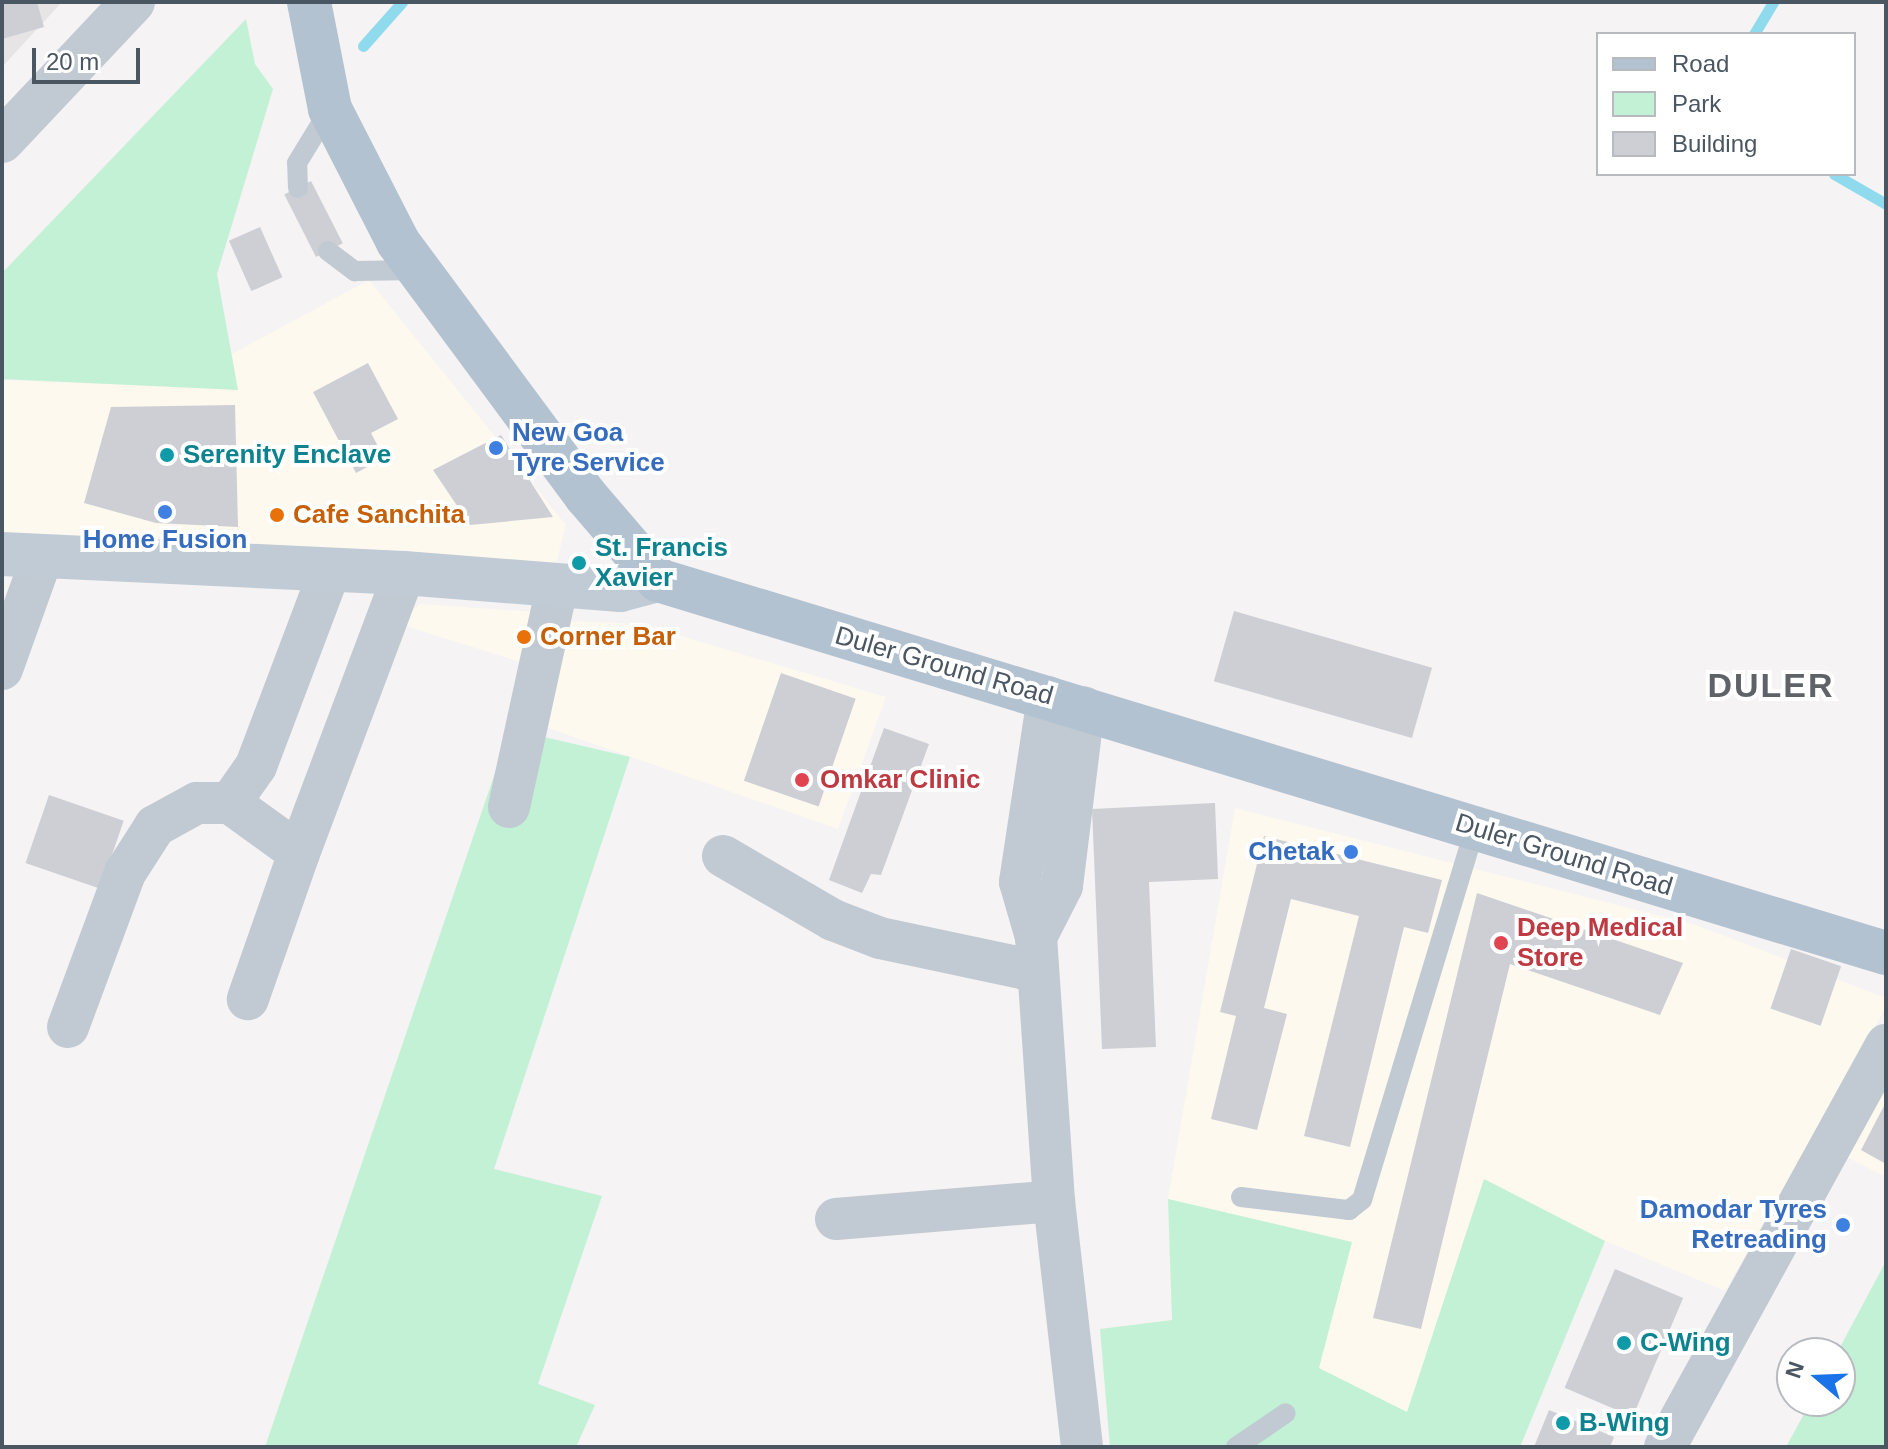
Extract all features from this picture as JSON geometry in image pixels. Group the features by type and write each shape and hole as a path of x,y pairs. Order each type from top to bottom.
{"main road":[{"path":"22,555 404,573 620,590 658,580 586,496 398,242 330,109 309,2"},
{"name":"Duler Ground Road","path":"658,580 1886,953"}],"street":[{"path":"2,141 133,2"},
{"path":"2,669 22,555"},
{"path":"230,803 256,766 330,570"},
{"path":"248,999 404,573"},
{"path":"509,807 557,587"},
{"path":"1066,702 1062,886 1035,954 1054,1201 1082,1447"},
{"path":"68,1027 125,873 155,826 197,803 230,803 299,853"},
{"path":"723,856 833,920 880,938 1035,954"},
{"path":"1665,1447 1886,1045"},
{"path":"836,1219 1054,1201"}],"lane":[{"path":"298,188 297,163 330,109"},
{"path":"328,251 355,271 420,270"},
{"path":"1241,1197 1349,1210 1362,1200 1475,828"},
{"path":"1236,1447 1286,1413"}],"shaded area":[{"path":"2,2 62,2 2,67"},
{"path":"369,280 566,525 554,572 2,540 2,380 237,389 232,354"},
{"path":"421,604 536,612 520,662 393,622"},
{"path":"567,621 641,624 886,697 838,829 548,728"},
{"path":"1235,808 1696,925 1886,998 1886,1007 1725,1291 1605,1241 1484,1179 1408,1413 1318,1368 1352,1242 1168,1199"},
{"path":"1886,1082 1886,1177 1845,1156"}],"green space":[{"path":"246,19 255,64 273,89 217,274 238,390 2,379 2,273"},
{"path":"510,729 630,757 494,1169 602,1196 538,1384 595,1405 576,1447 265,1447"},
{"path":"1484,1179 1605,1241 1520,1447 1110,1447 1100,1329 1172,1320 1168,1199 1352,1242 1319,1368 1407,1412"},
{"path":"1886,1261 1886,1447 1786,1447 1802,1417 1856,1417 1856,1337 1846,1337"}],"building":[{"path":"2,2 37,2 44,27 2,39"},
{"path":"311,181 343,243 316,257 284,195"},
{"path":"260,227 282,277 251,291 229,241"},
{"path":"368,363 398,419 371,433 384,458 356,473 313,392"},
{"name":"Serenity Enclave","path":"235,405 238,527 156,523 84,503 111,407"},
{"path":"501,435 553,517 470,525 433,470"},
{"path":"1234,611 1432,668 1412,738 1214,681"},
{"path":"781,673 856,699 819,807 744,781"},
{"path":"884,728 929,744 881,875 871,874 862,893 829,880"},
{"path":"49,795 124,821 100,889 26,863"},
{"path":"1215,803 1218,879 1149,882 1156,1047 1102,1049 1092,809"},
{"path":"1264,836 1442,880 1428,933 1404,927 1350,1147 1304,1136 1359,916 1291,899 1264,1008 1287,1014 1257,1130 1211,1119 1236,1016 1220,1012"},
{"path":"1477,893 1683,963 1660,1015 1510,964 1421,1329 1373,1318"},
{"path":"1791,949 1841,966 1821,1026 1770,1009"},
{"path":"1886,1102 1886,1164 1861,1150"},
{"name":"C-Wing","path":"1615,1269 1683,1298 1633,1417 1565,1388"},
{"name":"B-Wing","path":"1549,1410 1614,1437 1610,1447 1534,1447"}],"waterway":[{"path":"363,46 402,2"},
{"path":"1755,32 1773,2"},
{"path":"1837,176 1886,204"}],"place":[{"name":"New Goa Tyre Service","path":"496,448"},
{"name":"Serenity Enclave","path":"167,455"},
{"name":"Home Fusion","path":"165,512"},
{"name":"Cafe Sanchita","path":"277,515"},
{"name":"St. Francis Xavier","path":"579,563"},
{"name":"Corner Bar","path":"524,637"},
{"name":"Omkar Clinic","path":"802,780"},
{"name":"Chetak","path":"1351,852"},
{"name":"Deep Medical Store","path":"1501,943"},
{"name":"Damodar Tyres Retreading","path":"1843,1225"},
{"name":"C-Wing","path":"1624,1343"},
{"name":"B-Wing","path":"1563,1423"}],"district":[{"name":"DULER","path":"1771,686"}]}
